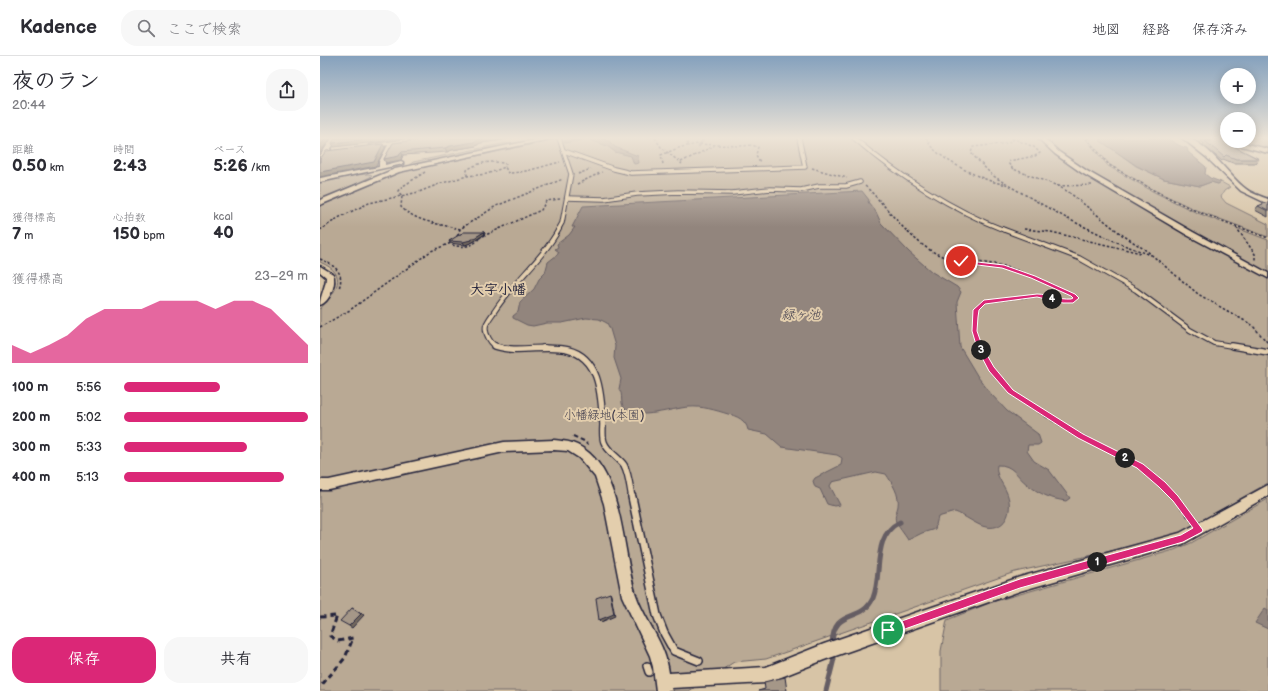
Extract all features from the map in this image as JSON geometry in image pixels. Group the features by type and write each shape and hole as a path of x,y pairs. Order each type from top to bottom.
{"street":[{"path":"320,180 382,168"},
{"path":"320,203 364,182 397,170 408,168"},
{"path":"1080,168 1161,217 1268,276"},
{"path":"1221,168 1242,189 1268,202"},
{"path":"320,268 330,276 331,284 320,302"},
{"path":"320,485 329,485 504,447 554,445 570,448 583,455 600,474 610,504 629,596 657,654 663,686 766,675 824,652 1020,584 1183,538 1268,490"}],"lane":[{"path":"569,168 571,177 570,188 562,223 552,241 538,259 503,298 486,325 486,334 495,346 504,349 544,347 568,350 578,354 588,362 595,372 601,392 604,443 624,466 637,516 657,615 664,633 674,651 699,661"},
{"path":"610,168 631,173 790,168"},
{"path":"893,168 966,214 1079,258 1114,277 1136,290 1190,330 1214,343 1268,352"},
{"path":"567,198 604,199 637,194 678,192 732,193 770,189 800,190 819,186 846,186 860,182"}],"path":[{"path":"467,176 467,170 470,168"},
{"path":"320,230 338,218 369,204 402,196 467,176 487,174 505,168 508,173 519,173 535,168"},
{"path":"458,235 460,229 475,217 501,204 594,168"},
{"path":"665,168 667,172"},
{"path":"674,172 680,168"},
{"path":"807,168 860,182 879,199 903,229 928,248 944,257 951,260 1006,267 1073,295 1076,298 1073,301 1063,302 1043,296 984,302 976,310 975,317 974,331 980,348 992,369 1011,391 1080,436 1140,466 1162,484 1176,499 1199,530"},
{"path":"963,168 998,185 1003,186 1006,184"},
{"path":"985,168 1006,184 1068,219 1121,244 1152,256"},
{"path":"1011,168 1058,186 1070,193 1121,234 1147,251 1198,294 1247,322 1268,343"},
{"path":"1112,168 1154,191 1196,211 1268,238"},
{"path":"570,188 596,174 614,169"},
{"path":"425,170 426,172 422,176 404,184 399,188 398,190 402,196 401,207 407,213 424,220 460,229"},
{"path":"1058,186 1105,184"},
{"path":"451,244 456,247 462,247 476,243 479,238 541,210 546,201 567,198"},
{"path":"1235,226 1256,258 1247,265"},
{"path":"1012,233 1015,229 1035,230 1152,256"},
{"path":"320,327 350,310 431,252 451,244 453,239 458,235 472,232 480,236 479,238"},
{"path":"320,617 337,616 330,636 338,641 353,638 352,646 336,671 320,687"}],"green space":[{"name":"小幡緑地(本園)","path":"421,168 1111,168 1154,192 1195,212 1268,240 1268,483 1178,534 1134,546 1015,572 766,659 734,662 689,691 320,691 320,309 335,290 337,278 335,272 320,262 320,206 380,178"},
{"path":"1115,168 1140,168 1164,179 1200,186 1211,182 1218,184 1221,182 1230,187 1224,191 1221,197 1226,203 1268,224 1268,237 1196,210 1156,191"},
{"path":"368,174 372,175 320,201 320,182"},
{"path":"1268,499 1268,691 941,691 941,651 947,620 992,602 1174,550 1191,543"}],"water":[{"path":"1140,168 1206,168 1205,174 1210,178 1221,182 1218,184 1211,182 1200,186 1164,179"},
{"name":"緑ヶ池","path":"862,191 869,200 868,202 876,212 881,223 909,252 932,272 957,287 961,292 957,302 960,347 978,377 991,394 1007,411 1038,434 1041,443 1038,445 1028,445 1027,451 1034,461 1049,470 1070,498 1066,501 1055,499 1037,491 1024,482 1011,469 1002,465 997,465 998,475 1006,491 1009,504 1009,510 1004,522 994,527 986,527 979,525 955,512 938,517 935,529 922,533 908,540 896,522 895,518 898,498 891,481 886,474 876,472 832,482 830,486 840,505 834,506 827,504 820,489 815,487 813,481 815,478 841,465 842,458 837,455 782,447 767,434 748,430 743,421 738,417 699,407 689,407 647,414 631,412 625,409 622,404 619,389 621,379 614,358 615,346 607,323 599,319 586,318 562,323 547,323 533,326 527,325 513,318 513,316 518,312 520,302 534,289 539,279 545,273 548,262 559,252 555,249 558,247 557,244 569,235 575,227 572,227 583,206"},
{"path":"1265,608 1268,610 1268,629 1255,623"}],"building":[{"path":"320,168 344,168 320,172"},
{"path":"1268,202 1268,211 1258,206"},
{"path":"464,232 484,232 471,240 463,242 449,241"},
{"path":"610,593 614,614 599,620 596,598"},
{"path":"352,608 361,614 349,626 340,621"},
{"path":"785,677 787,691 758,691 765,689 764,682"}],"waterway":[{"path":"832,645 837,625 842,620 862,611 868,606 873,598 876,588 881,546 885,536 891,528 900,522"},
{"path":"826,691 834,659 833,653"}],"district":[{"name":"大字小幡","path":"498,289"}],"route":[{"path":"888,630 1020,584 1183,538 1199,530 1176,499 1162,484 1140,466 1080,436 1011,391 992,369 980,348 974,331 975,317 976,310 984,302 1037,296 1043,296 1063,302 1073,301 1076,298 1068,291 1021,272 1002,266 961,261"}]}
